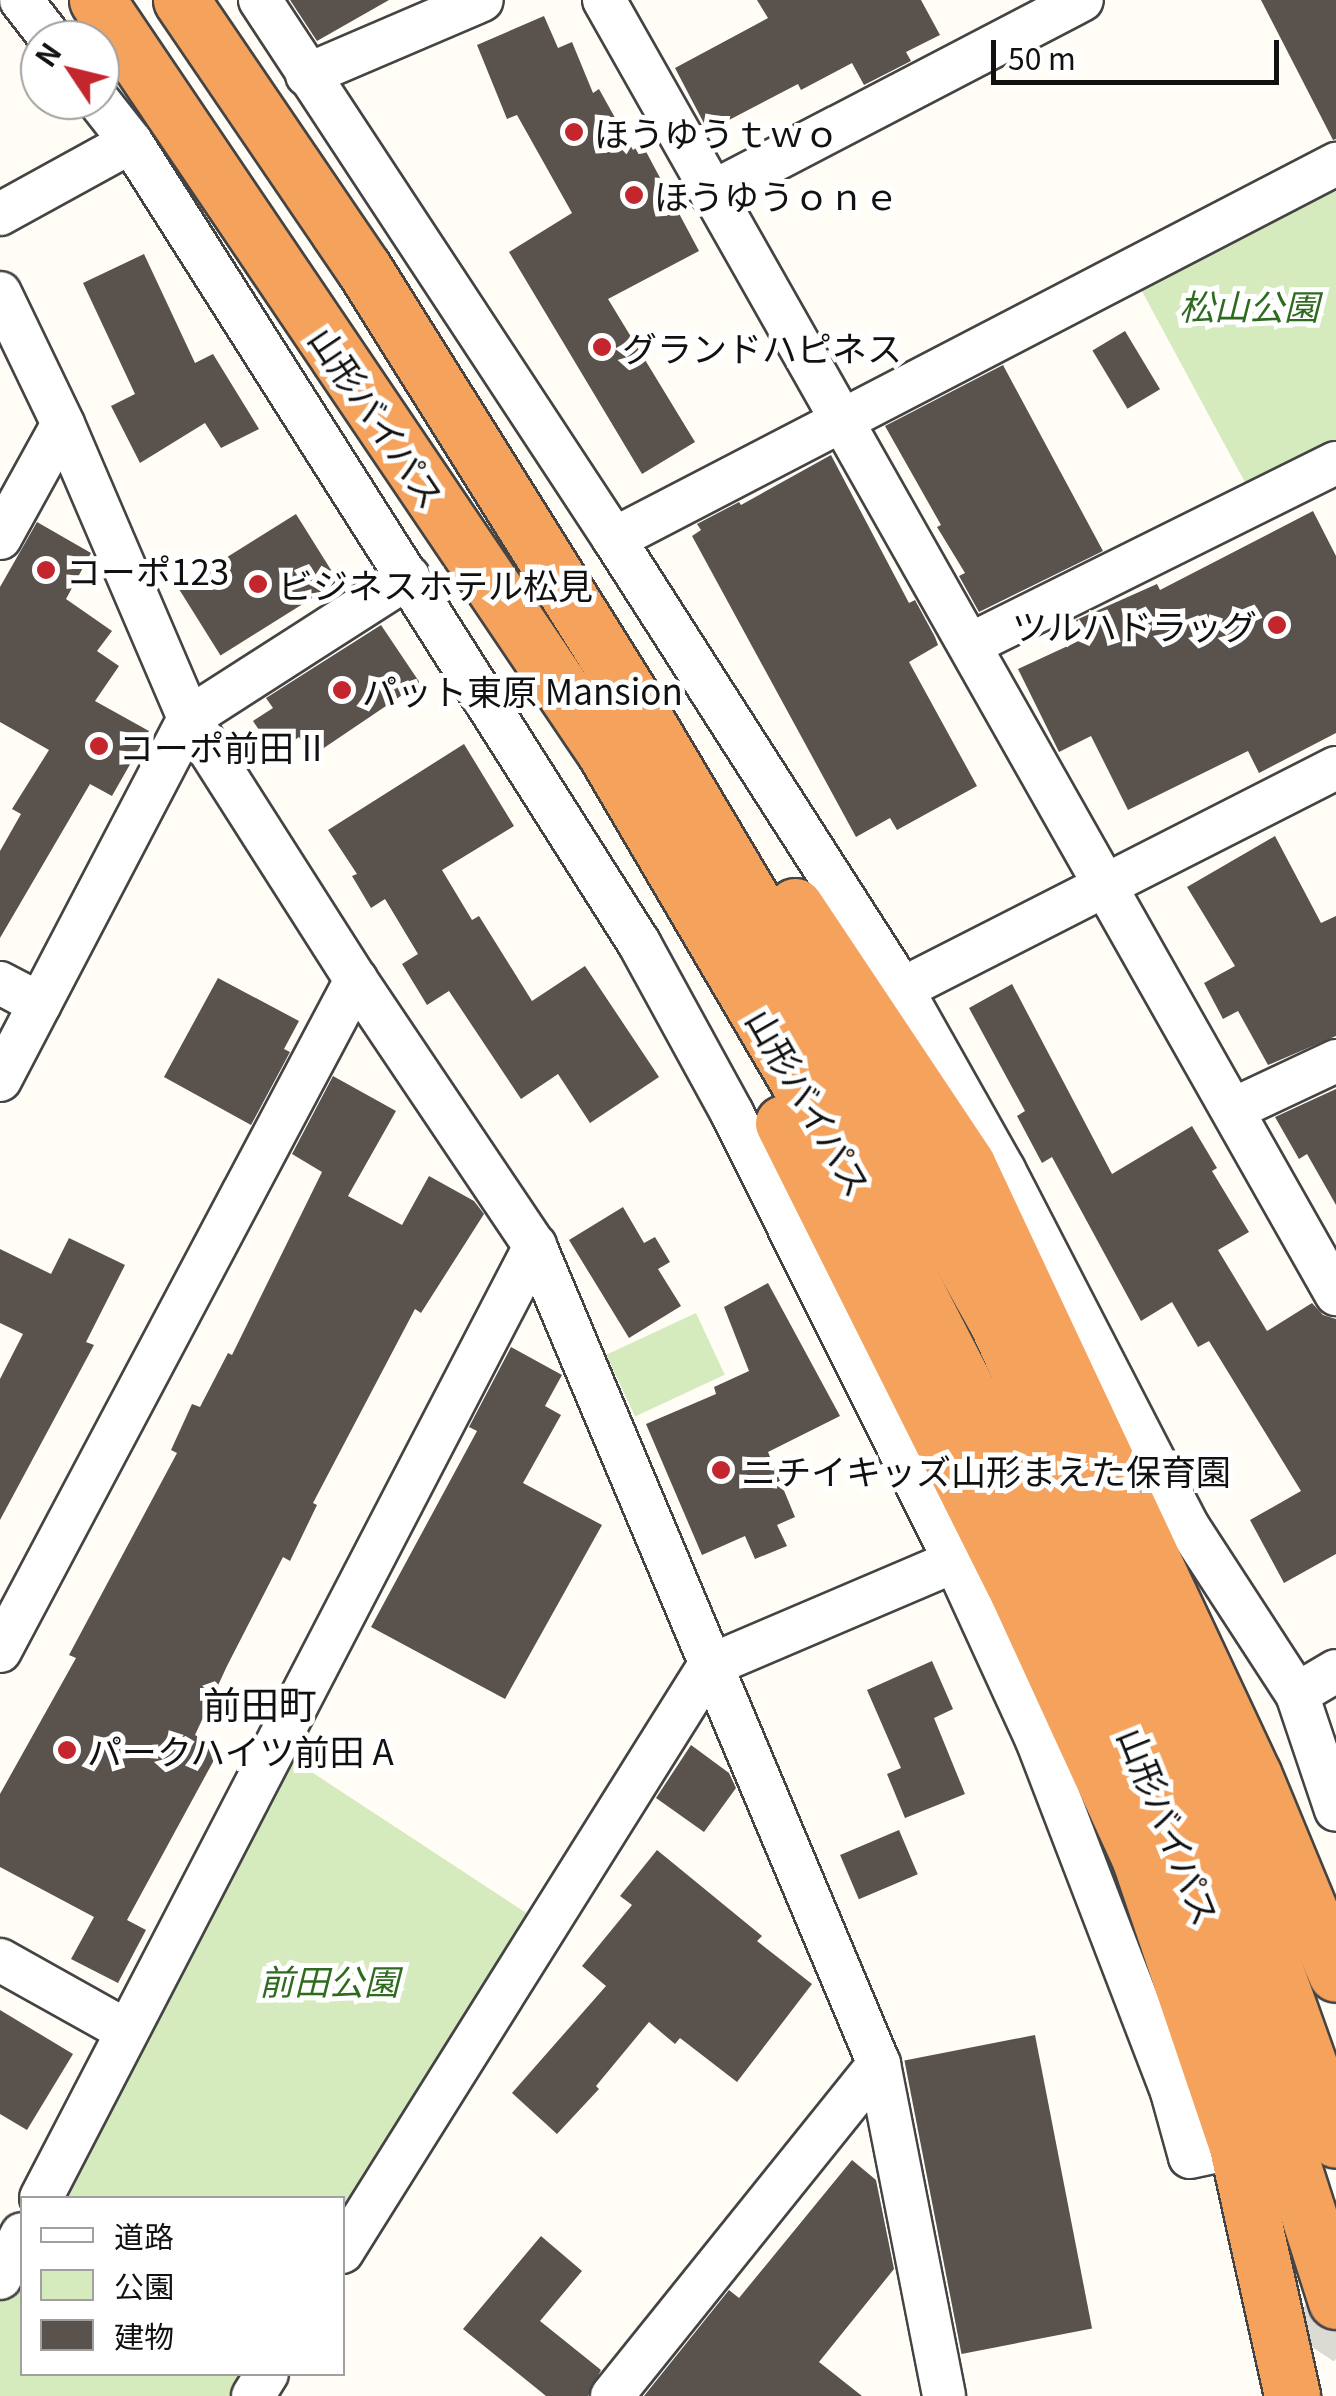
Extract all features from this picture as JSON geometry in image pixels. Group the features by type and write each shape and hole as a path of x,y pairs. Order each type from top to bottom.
{"highway":[{"name":"山形バイパス","path":"96,0 604,750 884,1228 1073,1594 1174,1828 1253,2041 1301,2364"},
{"name":"山形バイパス","path":"181,0 364,268 633,699 887,1126 996,1323 1212,1792 1336,2140"},
{"path":"633,699 805,919 967,1164 1333,1950"},
{"path":"604,750 740,1042 1018,1593 1132,1842 1237,2147 1301,2364"}],"street":[{"path":"21,0 36,20"},
{"path":"260,0 614,539 902,988 1004,1170 1189,1528 1298,1694 1336,1810"},
{"path":"307,76 482,0"},
{"path":"604,0 1336,1294"},
{"path":"711,193 1082,0"},
{"path":"114,120 639,943 732,1113 955,1561 1038,1740 1172,2092 1190,2157 1237,2147"},
{"path":"0,214 131,142"},
{"path":"614,539 1336,164"},
{"path":"0,293 64,424 189,718 356,980 536,1246 879,2064 944,2396"},
{"path":"0,538 64,424"},
{"path":"971,644 1336,463"},
{"path":"0,1080 189,718 408,576"},
{"path":"902,988 1336,768"},
{"path":"0,1650 356,980"},
{"path":"0,984 40,1004"},
{"path":"1234,1109 1336,1061"},
{"path":"42,2196 536,1246"},
{"path":"345,2247 709,1666 955,1561"},
{"path":"1298,1694 1336,1671"},
{"path":"0,1960 127,2031"},
{"path":"612,2396 879,2064"},
{"path":"0,2278 20,2238"}],"green space":[{"name":"松山公園","path":"1336,164 1336,460 1254,499 1130,269"},
{"path":"696,1313 725,1375 635,1416 606,1355"},
{"name":"前田公園","path":"275,1748 546,1926 345,2249 345,2196 42,2196"},
{"path":"20,2239 20,2376 266,2376 253,2396 0,2396 0,2279"}],"building":[{"path":"290,0 389,0 317,41"},
{"path":"757,0 921,0 940,35 906,52 911,61 864,85 852,63 801,90 798,84 708,131 675,68 768,18"},
{"path":"1261,0 1336,0 1336,139 1333,140"},
{"path":"544,16 558,48 572,42 593,93 599,89 633,150 642,144 699,251 608,299 695,442 642,474 509,252 572,213 517,115 507,119 477,45"},
{"path":"144,254 195,363 213,354 259,429 221,448 205,423 140,463 111,406 135,394 83,283"},
{"path":"1125,331 1160,389 1127,409 1092,351"},
{"path":"1003,365 1103,551 979,612 959,576 965,573 937,527 941,525 885,426"},
{"path":"831,455 909,603 915,600 935,637 938,645 909,662 977,786 897,830 890,818 856,837 692,536 701,530 697,524 739,502 741,505"},
{"path":"1313,511 1336,556 1336,733 1259,773 1248,751 1128,810 1091,736 1059,752 1018,669 1085,638 1076,620 1157,584 1160,590"},
{"name":"ビジネスホテル松見","path":"296,514 338,582 221,656 178,588"},
{"path":"37,522 91,553 66,599 112,631 97,651 119,666 95,701 149,731 112,796 90,784 0,938 0,851 21,814 12,809 49,750 0,722 0,587"},
{"name":"パット東原 Mansion","path":"381,625 420,683 312,756 299,737 275,754 253,721 273,708 266,698"},
{"path":"464,744 514,826 442,870 472,920 479,916 532,1001 585,966 659,1077 590,1123 558,1074 521,1099 449,991 427,1005 402,964 418,954 385,899 371,908 352,876 357,874 328,830"},
{"path":"1275,836 1321,923 1336,916 1336,1036 1268,1065 1238,1011 1223,1019 1204,983 1235,966 1187,887"},
{"path":"218,978 299,1021 284,1049 290,1052 251,1125 164,1077"},
{"path":"1012,984 1112,1174 1192,1126 1217,1168 1212,1171 1249,1232 1218,1250 1267,1331 1312,1303 1323,1315 1336,1319 1336,1554 1284,1583 1250,1520 1301,1491 1209,1341 1198,1347 1172,1302 1141,1321 1052,1157 1042,1163 1017,1116 1025,1111 969,1008"},
{"path":"333,1076 396,1111 348,1196 402,1225 429,1176 474,1201 484,1214 421,1313 415,1309 313,1503 317,1505 290,1561 283,1557 227,1666 195,1735 220,1749 127,1920 146,1930 118,1983 71,1959 94,1917 0,1867 0,1794 76,1658 69,1655 177,1453 171,1450 192,1404 200,1407 228,1353 232,1355 322,1172 292,1154"},
{"path":"1336,1089 1336,1205 1307,1154 1299,1159 1275,1117"},
{"path":"623,1207 644,1243 655,1237 670,1262 658,1269 681,1306 629,1338 569,1240"},
{"path":"69,1238 125,1265 86,1342 94,1345 0,1520 0,1379 23,1334 0,1323 0,1249 51,1274"},
{"name":"ニチイキッズ山形まえた保育園","path":"768,1283 840,1416 768,1452 795,1517 777,1525 787,1546 755,1559 745,1536 702,1555 646,1424 716,1394 714,1387 749,1371 724,1307"},
{"path":"511,1347 562,1375 545,1406 561,1415 523,1483 602,1525 505,1699 371,1627 477,1431 469,1427"},
{"path":"932,1661 953,1709 934,1718 965,1794 905,1818 887,1774 901,1768 867,1690"},
{"path":"691,1745 729,1773 736,1788 704,1832 656,1798"},
{"path":"899,1830 918,1874 859,1899 840,1855"},
{"path":"657,1850 762,1936 757,1941 812,1984 737,2082 680,2038 675,2044 649,2022 596,2086 599,2089 557,2134 512,2093 606,1986 582,1966 632,1905 620,1896"},
{"path":"0,2010 73,2054 27,2130 0,2114"},
{"path":"1035,2035 1092,2329 961,2354 904,2060"},
{"path":"852,2160 876,2180 894,2269 819,2362 862,2396 644,2396 729,2290 739,2298"},
{"path":"541,2236 582,2271 540,2321 601,2370 588,2396 546,2396 463,2329"}],"tunnel":[{"path":"1311,2346 1336,2308"}],"place":[{"name":"ほうゆうｔｗｏ","path":"574,132"},
{"name":"ほうゆうｏｎｅ","path":"634,195"},
{"name":"グランドハピネス","path":"602,347"},
{"name":"コーポ123","path":"46,570"},
{"name":"ビジネスホテル松見","path":"258,584"},
{"name":"ツルハドラッグ","path":"1277,625"},
{"name":"パット東原 Mansion","path":"342,690"},
{"name":"コーポ前田 II","path":"99,746"},
{"name":"ニチイキッズ山形まえた保育園","path":"721,1470"},
{"name":"パークハイツ前田 A","path":"67,1750"}],"district":[{"name":"前田町","path":"260,1703"}]}
